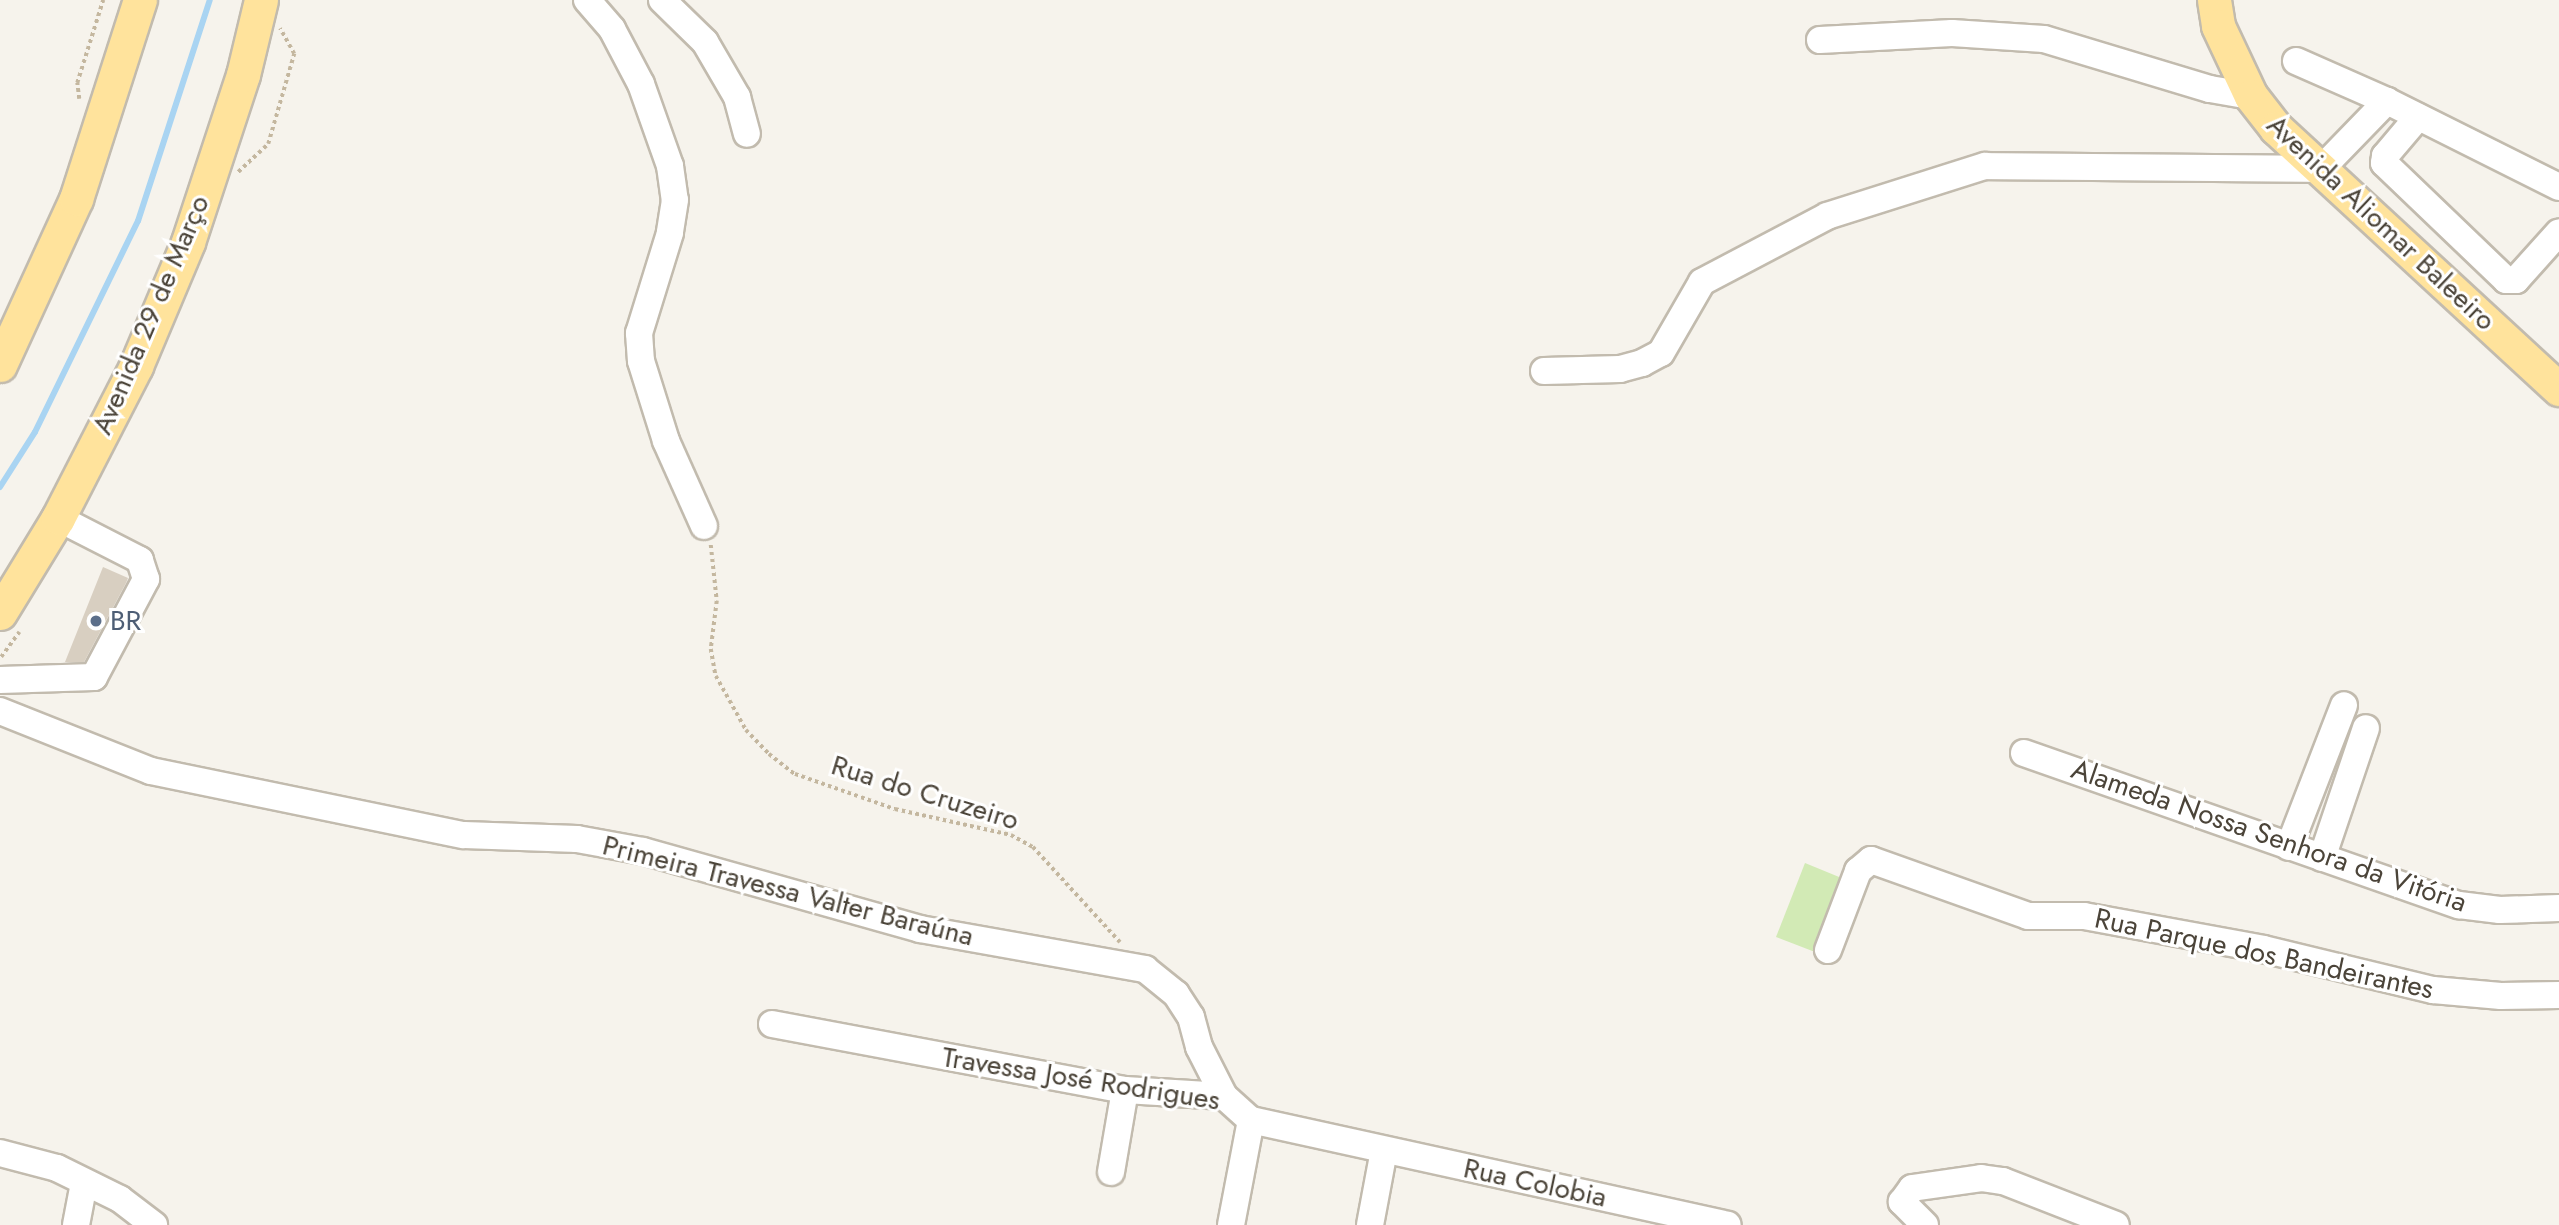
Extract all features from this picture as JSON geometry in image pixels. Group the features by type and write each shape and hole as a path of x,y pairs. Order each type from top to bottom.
{"main road":[{"path":"0,365 76,199 140,0"},
{"name":"Avenida 29 de Março","path":"0,613 58,518 136,366 188,242 243,75 261,0"},
{"name":"Avenida Aliomar Baleeiro","path":"2214,0 2218,26 2251,96 2276,128 2559,389"}],"street":[{"path":"587,0 612,29 640,84 670,166 675,200 670,233 639,333 641,361 666,441 704,526"},
{"path":"662,0 705,42 737,97 747,134"},
{"path":"1820,40 1965,33 2044,39 2210,89 2251,96"},
{"path":"2296,61 2387,101 2559,187"},
{"path":"1544,371 1619,369 1661,354 1702,282 1827,216 1957,173 1985,166 2321,169 2387,101"},
{"path":"2418,117 2385,156 2384,163 2506,280 2516,280 2559,232"},
{"path":"0,680 94,677 146,579 139,560 58,518"},
{"path":"2290,847 2344,705"},
{"name":"Primeira Travessa Valter Baraúna","path":"0,711 151,771 464,835 578,839 643,851 920,929 1145,969 1176,994 1191,1017 1199,1047 1224,1096"},
{"path":"2322,858 2366,728"},
{"name":"Alameda Nossa Senhora da Vitória","path":"2024,753 2459,905 2500,910 2559,908"},
{"name":"Rua Parque dos Bandeirantes","path":"1828,950 1858,871 1871,860 2028,916 2084,916 2249,947 2433,990 2501,996 2559,995"},
{"name":"Travessa José Rodrigues","path":"772,1024 1125,1090 1224,1096 1251,1119 1384,1150"},
{"path":"1111,1172 1125,1090"},
{"path":"1231,1225 1251,1119"},
{"path":"1370,1225 1384,1150"},
{"name":"Rua Colobia","path":"1384,1150 1728,1225"},
{"path":"0,1153 29,1157 120,1199 155,1225"},
{"path":"1925,1225 1907,1211 1903,1195 1925,1183 1981,1178 2003,1181 2116,1225"},
{"path":"76,1225 84,1183"}],"path":[{"path":"80,105 77,83 103,0"},
{"name":"Rua do Cruzeiro","path":"704,526 714,552 716,579 711,649 716,676 746,730 769,754 795,774 895,809 1011,835 1034,847 1145,969"}],"green space":[{"path":"1805,863 1844,879 1815,952 1776,937"}],"building":[{"path":"103,567 128,578 126,583 84,662 65,662"}],"waterway":[{"path":"0,487 35,432 138,221 210,0"}],"place":[{"name":"BR","path":"96,621"}]}
